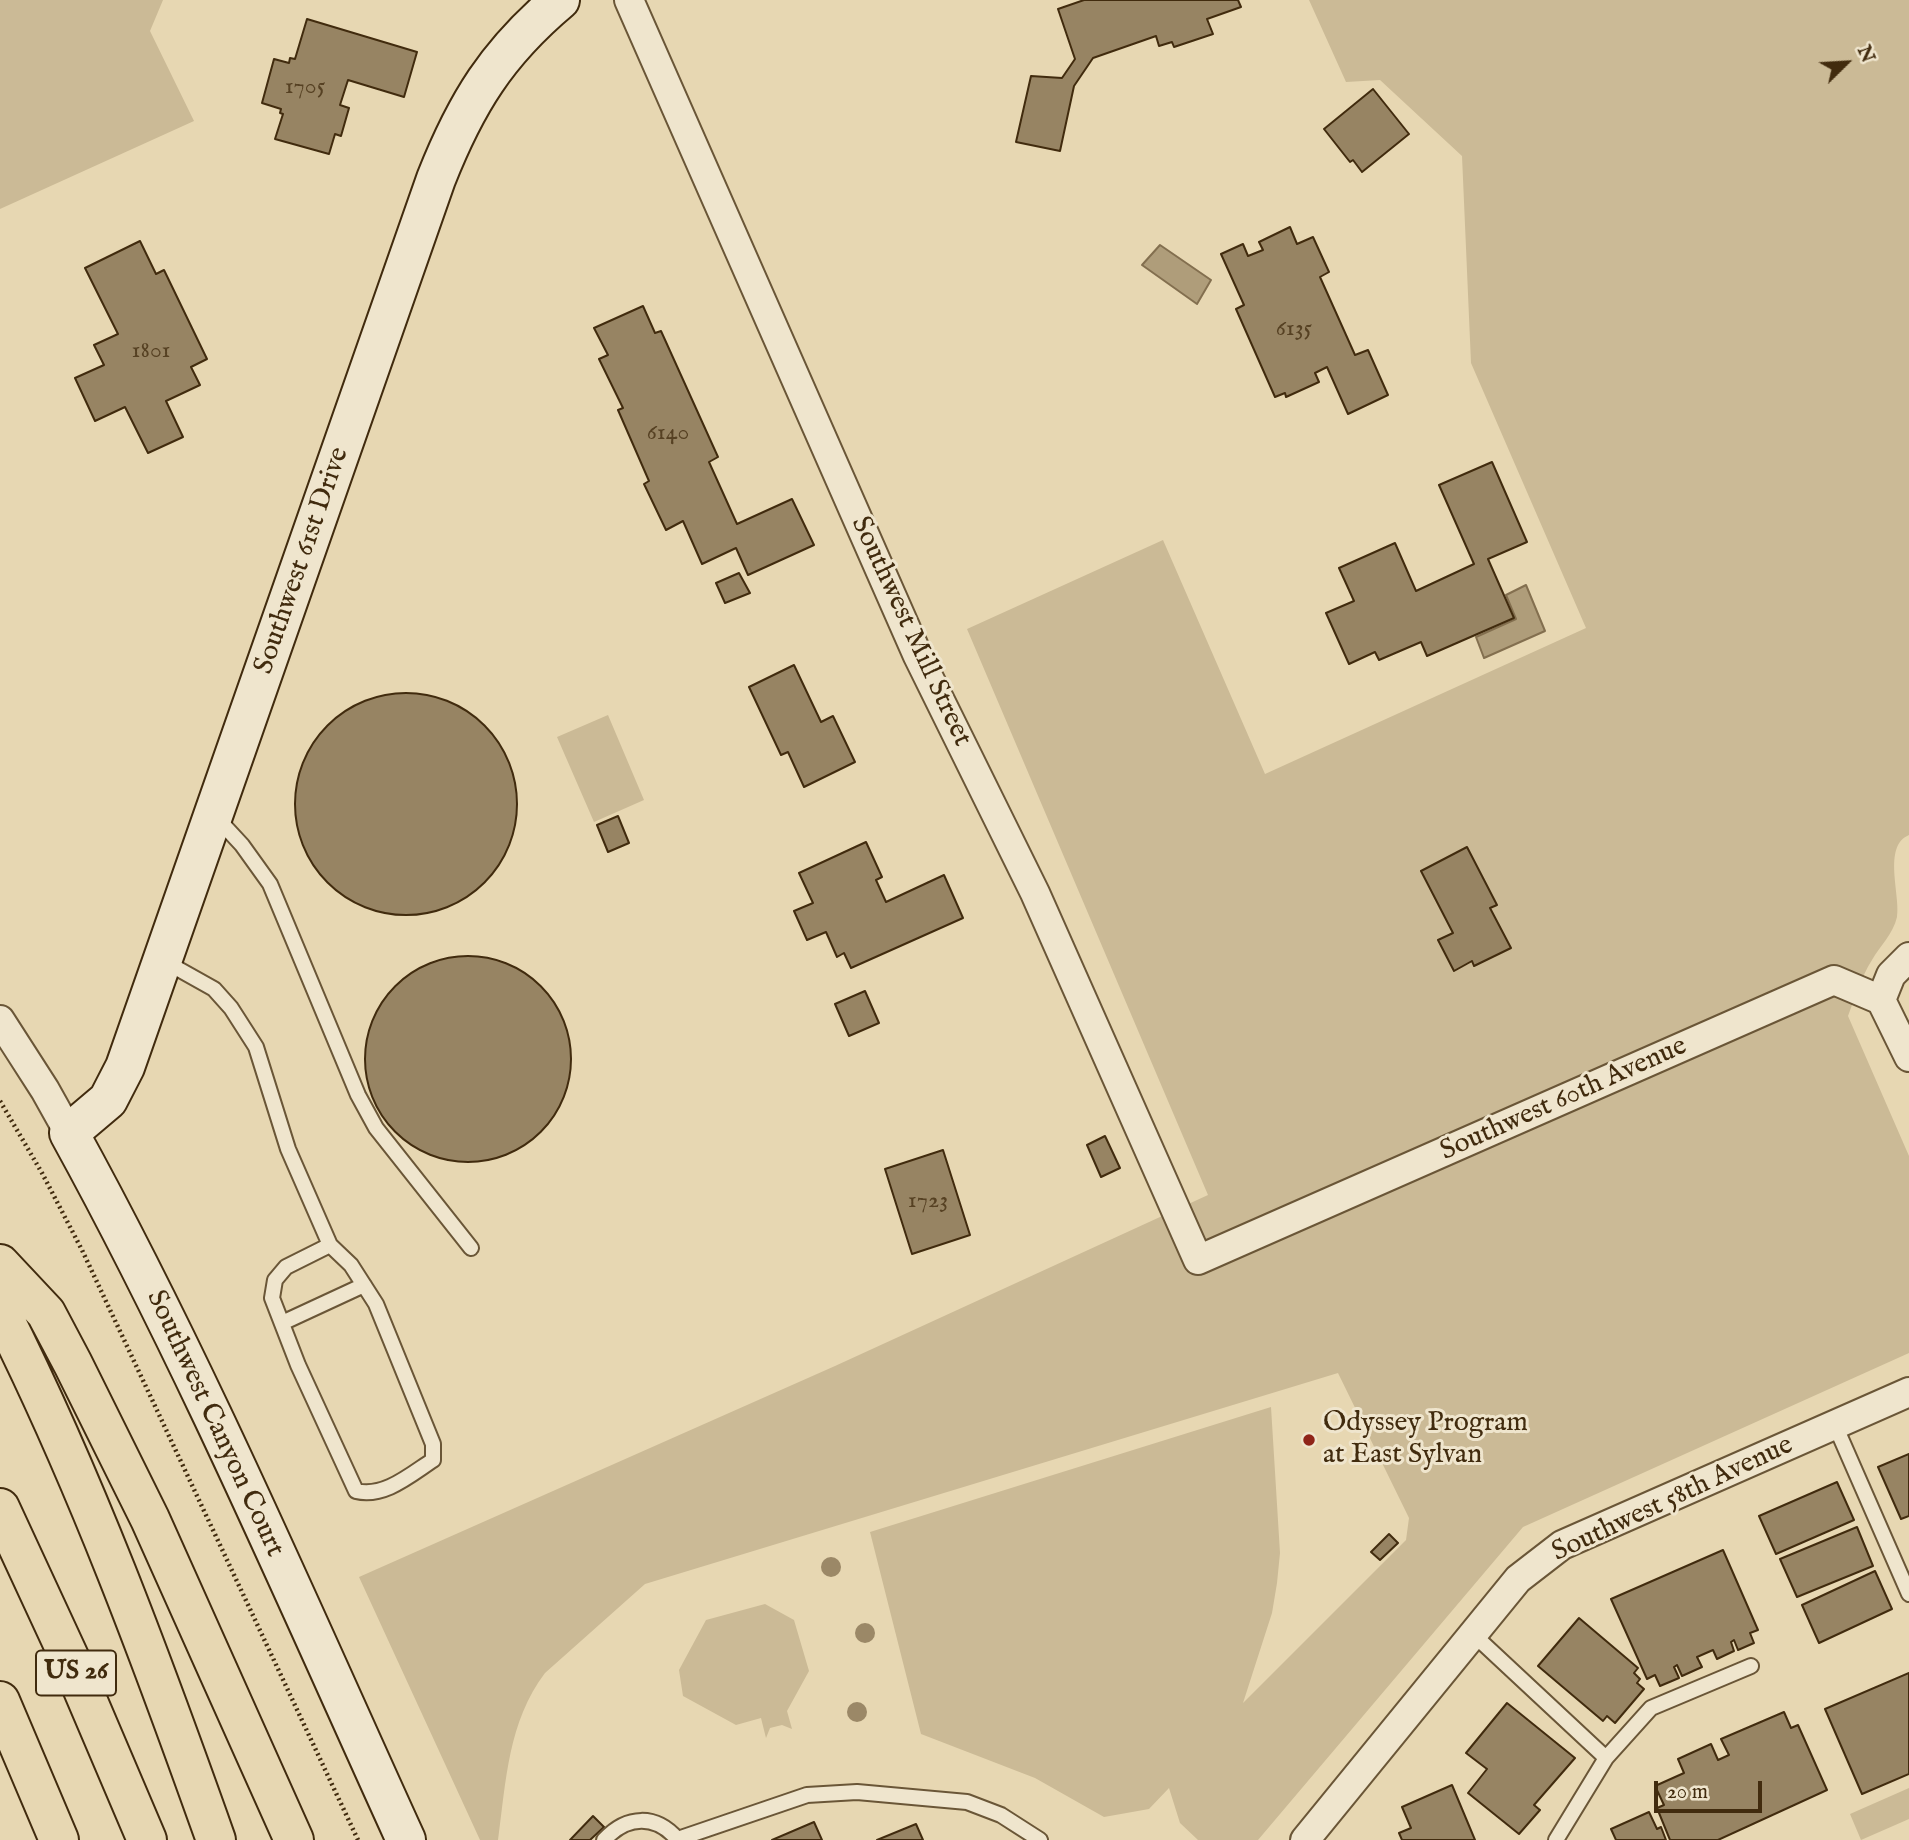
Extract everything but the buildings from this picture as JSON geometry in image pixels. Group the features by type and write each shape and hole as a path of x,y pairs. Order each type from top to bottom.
{"highway":[{"path":"0,1264 46,1313 73,1364 156,1532 294,1840"},
{"path":"0,1310 73,1461 176,1727 216,1840"},
{"name":"US 26","path":"0,1508 69,1657 147,1840"},
{"name":"US 26","path":"0,1701 59,1840"}],"street":[{"name":"Southwest 61st Drive","path":"69,1133 108,1100 125,1067 436,179 454,135 493,68 531,25 559,0"},
{"name":"Southwest Mill Street","path":"629,0 912,644 1035,893 1198,1260"},
{"path":"1909,957 1891,975 1881,1000 1909,1056"},
{"name":"Southwest 60th Avenue","path":"1198,1260 1835,980 1881,1000"},
{"name":"Southwest Canyon Court","path":"0,1020 45,1090 104,1197 202,1396 406,1840"},
{"name":"Southwest 58th Avenue","path":"1316,1835 1518,1579 1562,1545 1909,1392"}],"lane":[{"path":"214,814 242,845 270,884 358,1095 376,1128 471,1248"},
{"path":"163,960 214,989 231,1008 256,1047 288,1149 330,1245 351,1265 376,1304 433,1444 433,1460 400,1482 370,1494 356,1491 298,1366 272,1298 275,1280 286,1268 330,1245"},
{"path":"282,1323 364,1285"},
{"path":"1835,1425 1909,1594"},
{"path":"1473,1633 1606,1758"},
{"path":"1556,1840 1606,1758 1651,1708 1751,1666"},
{"path":"604,1840 626,1823 640,1820 655,1822 678,1839 807,1795 857,1792 967,1802 1001,1815 1040,1840"}],"path":[{"path":"0,1101 82,1250 358,1840"}],"shaded area":[{"path":"0,0 163,0 150,31 194,121 0,209"},
{"path":"1309,0 1909,0 1909,835 1901,841 1894,860 1898,908 1895,923 1865,973 1848,1016 1909,1156 1909,1353 1523,1527 1258,1840 1198,1840 1180,1823 1169,1788 1149,1809 1104,1817 1035,1778 921,1734 870,1532 1271,1407 1280,1553 1272,1613 1243,1703 1406,1540 1409,1518 1338,1373 645,1584 545,1673 523,1711 516,1732 498,1840 480,1840 359,1577 835,1366 1208,1195 967,629 1163,540 1265,774 1586,628 1471,363 1462,156 1380,80 1346,82"},
{"path":"1160,245 1211,280 1197,304 1142,265"},
{"path":"1526,585 1545,631 1484,658 1476,637 1516,619 1506,595"},
{"path":"608,715 644,800 594,822 557,737"},
{"path":"765,1604 794,1620 809,1671 787,1711 792,1729 782,1725 770,1728 766,1738 761,1718 736,1725 683,1696 679,1670 706,1620"},
{"path":"1909,1788 1909,1819 1861,1840 1850,1814"}],"place":[{"name":"Odyssey Program at East Sylvan","path":"1309,1440"}]}
